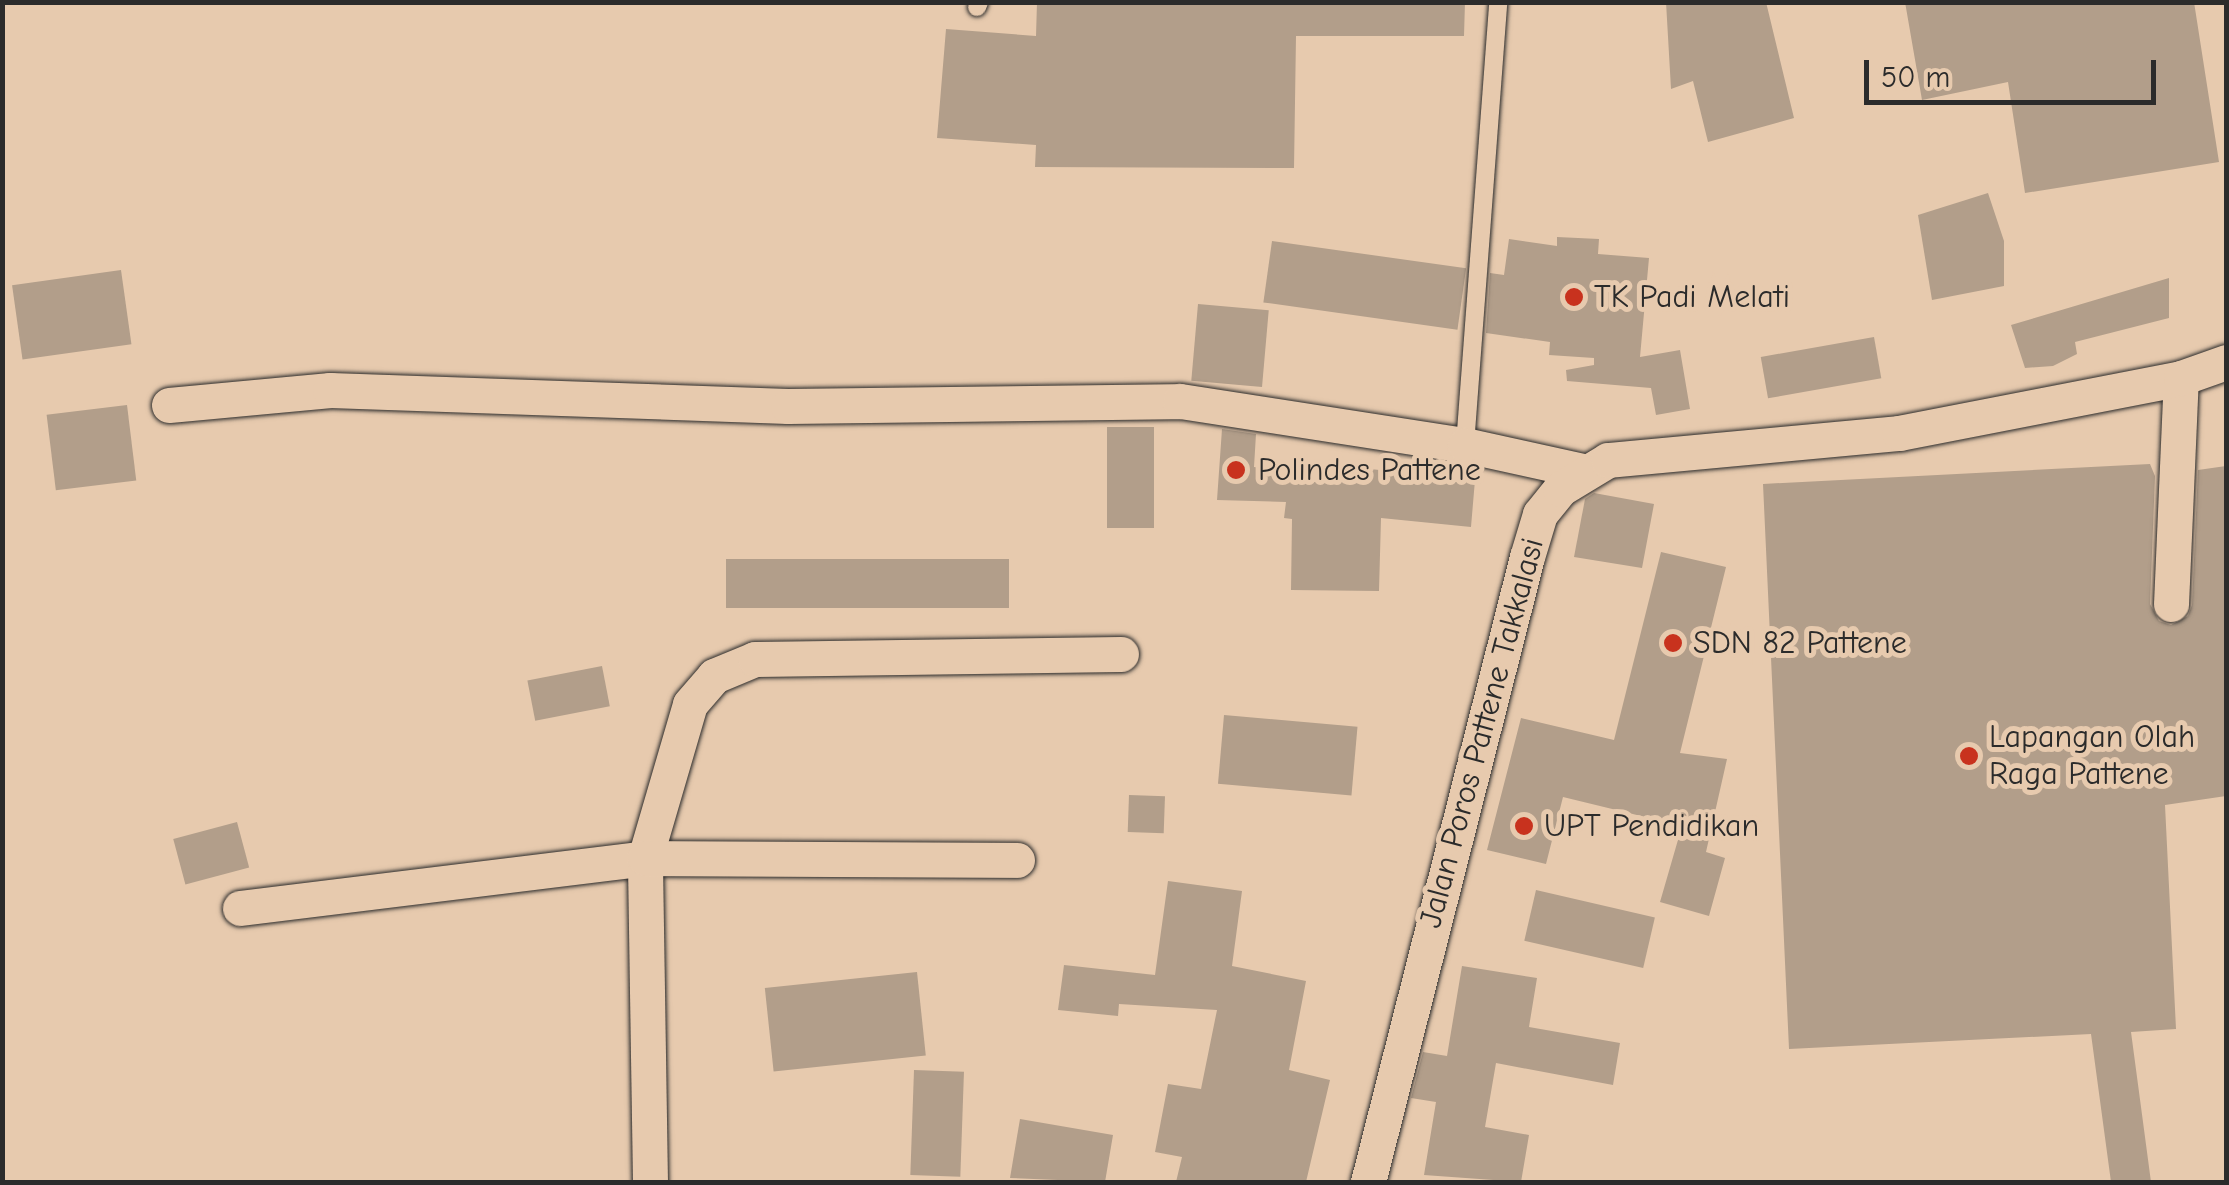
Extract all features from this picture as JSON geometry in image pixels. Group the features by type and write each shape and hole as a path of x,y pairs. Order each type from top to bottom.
{"street":[{"name":"Jalan Poros Pattene Takkalasi","path":"1368,1182 1540,514 1583,472 1608,460 1898,433 2181,378 2226,362"},
{"path":"2170,604 2181,378"},
{"path":"169,406 330,390 788,406 1142,400 1464,445 1583,472"},
{"path":"650,1182 645,858 690,704 714,676 755,658 1121,654"},
{"path":"240,908 645,858 1017,860"}],"lane":[{"path":"1464,445 1498,2"}],"building":[{"path":"1037,2 1465,2 1464,36 1296,36 1294,168 1035,167 1036,145 937,138 946,29 1036,36"},
{"path":"1666,2 1766,2 1794,118 1708,142 1693,81 1671,89"},
{"path":"1905,2 2194,2 2219,162 2025,193 2008,82 1922,100"},
{"path":"1988,193 2004,241 2004,286 1932,300 1918,215"},
{"path":"1557,237 1599,239 1598,254 1649,258 1640,357 1680,350 1690,409 1656,415 1651,388 1567,381 1566,370 1594,365 1594,358 1549,355 1550,342 1486,333 1490,273 1504,275 1509,239 1557,246"},
{"path":"1272,241 1466,268 1457,330 1263,302"},
{"path":"121,270 131,344 23,360 12,285"},
{"path":"2169,278 2169,318 2075,342 2077,354 2053,366 2025,368 2011,325"},
{"path":"1198,304 1269,310 1262,387 1191,381"},
{"path":"1874,337 1881,378 1768,398 1761,357"},
{"path":"127,405 136,480 56,490 47,415"},
{"path":"1107,427 1154,427 1154,528 1107,528"},
{"path":"1222,429 1256,434 1254,467 1369,480 1370,469 1475,480 1471,527 1381,518 1379,591 1291,590 1292,519 1284,518 1286,502 1217,500"},
{"name":"Lapangan Olah Raga Pattene","path":"2150,464 2155,476 2150,604 2159,621 2171,625 2188,616 2192,605 2198,470 2226,466 2226,796 2165,805 2176,1029 2131,1032 2151,1182 2111,1182 2091,1034 1789,1049 1763,484"},
{"path":"1594,493 1654,504 1642,568 1574,557 1585,499"},
{"name":"SDN 82 Pattene","path":"1661,552 1726,567 1680,753 1727,759 1706,852 1725,858 1709,916 1660,902 1682,826 1563,797 1546,864 1487,850 1521,718 1614,740"},
{"path":"726,559 1009,559 1009,608 726,608"},
{"path":"602,666 610,706 535,721 527,681"},
{"path":"1224,715 1357,727 1351,795 1218,784"},
{"path":"1129,795 1165,796 1164,833 1128,832"},
{"path":"237,822 249,867 185,884 173,839"},
{"path":"1168,881 1242,891 1232,966 1306,981 1289,1070 1330,1080 1306,1182 1176,1182 1182,1157 1155,1152 1168,1084 1201,1089 1217,1010 1119,1004 1118,1016 1058,1010 1064,965 1155,975"},
{"path":"1536,890 1655,917 1643,968 1524,941"},
{"path":"1462,966 1537,978 1529,1027 1620,1043 1613,1085 1496,1063 1485,1127 1529,1135 1521,1182 1424,1175 1436,1102 1411,1098 1423,1052 1447,1056"},
{"path":"917,972 926,1056 774,1072 765,988"},
{"path":"914,1070 964,1072 960,1177 910,1175"},
{"path":"1020,1119 1113,1135 1105,1182 1010,1178"}],"place":[{"name":"TK Padi Melati","path":"1574,297"},
{"name":"Polindes Pattene","path":"1236,470"},
{"name":"SDN 82 Pattene","path":"1673,643"},
{"name":"Lapangan Olah Raga Pattene","path":"1969,756"},
{"name":"UPT Pendidikan","path":"1524,826"}]}
